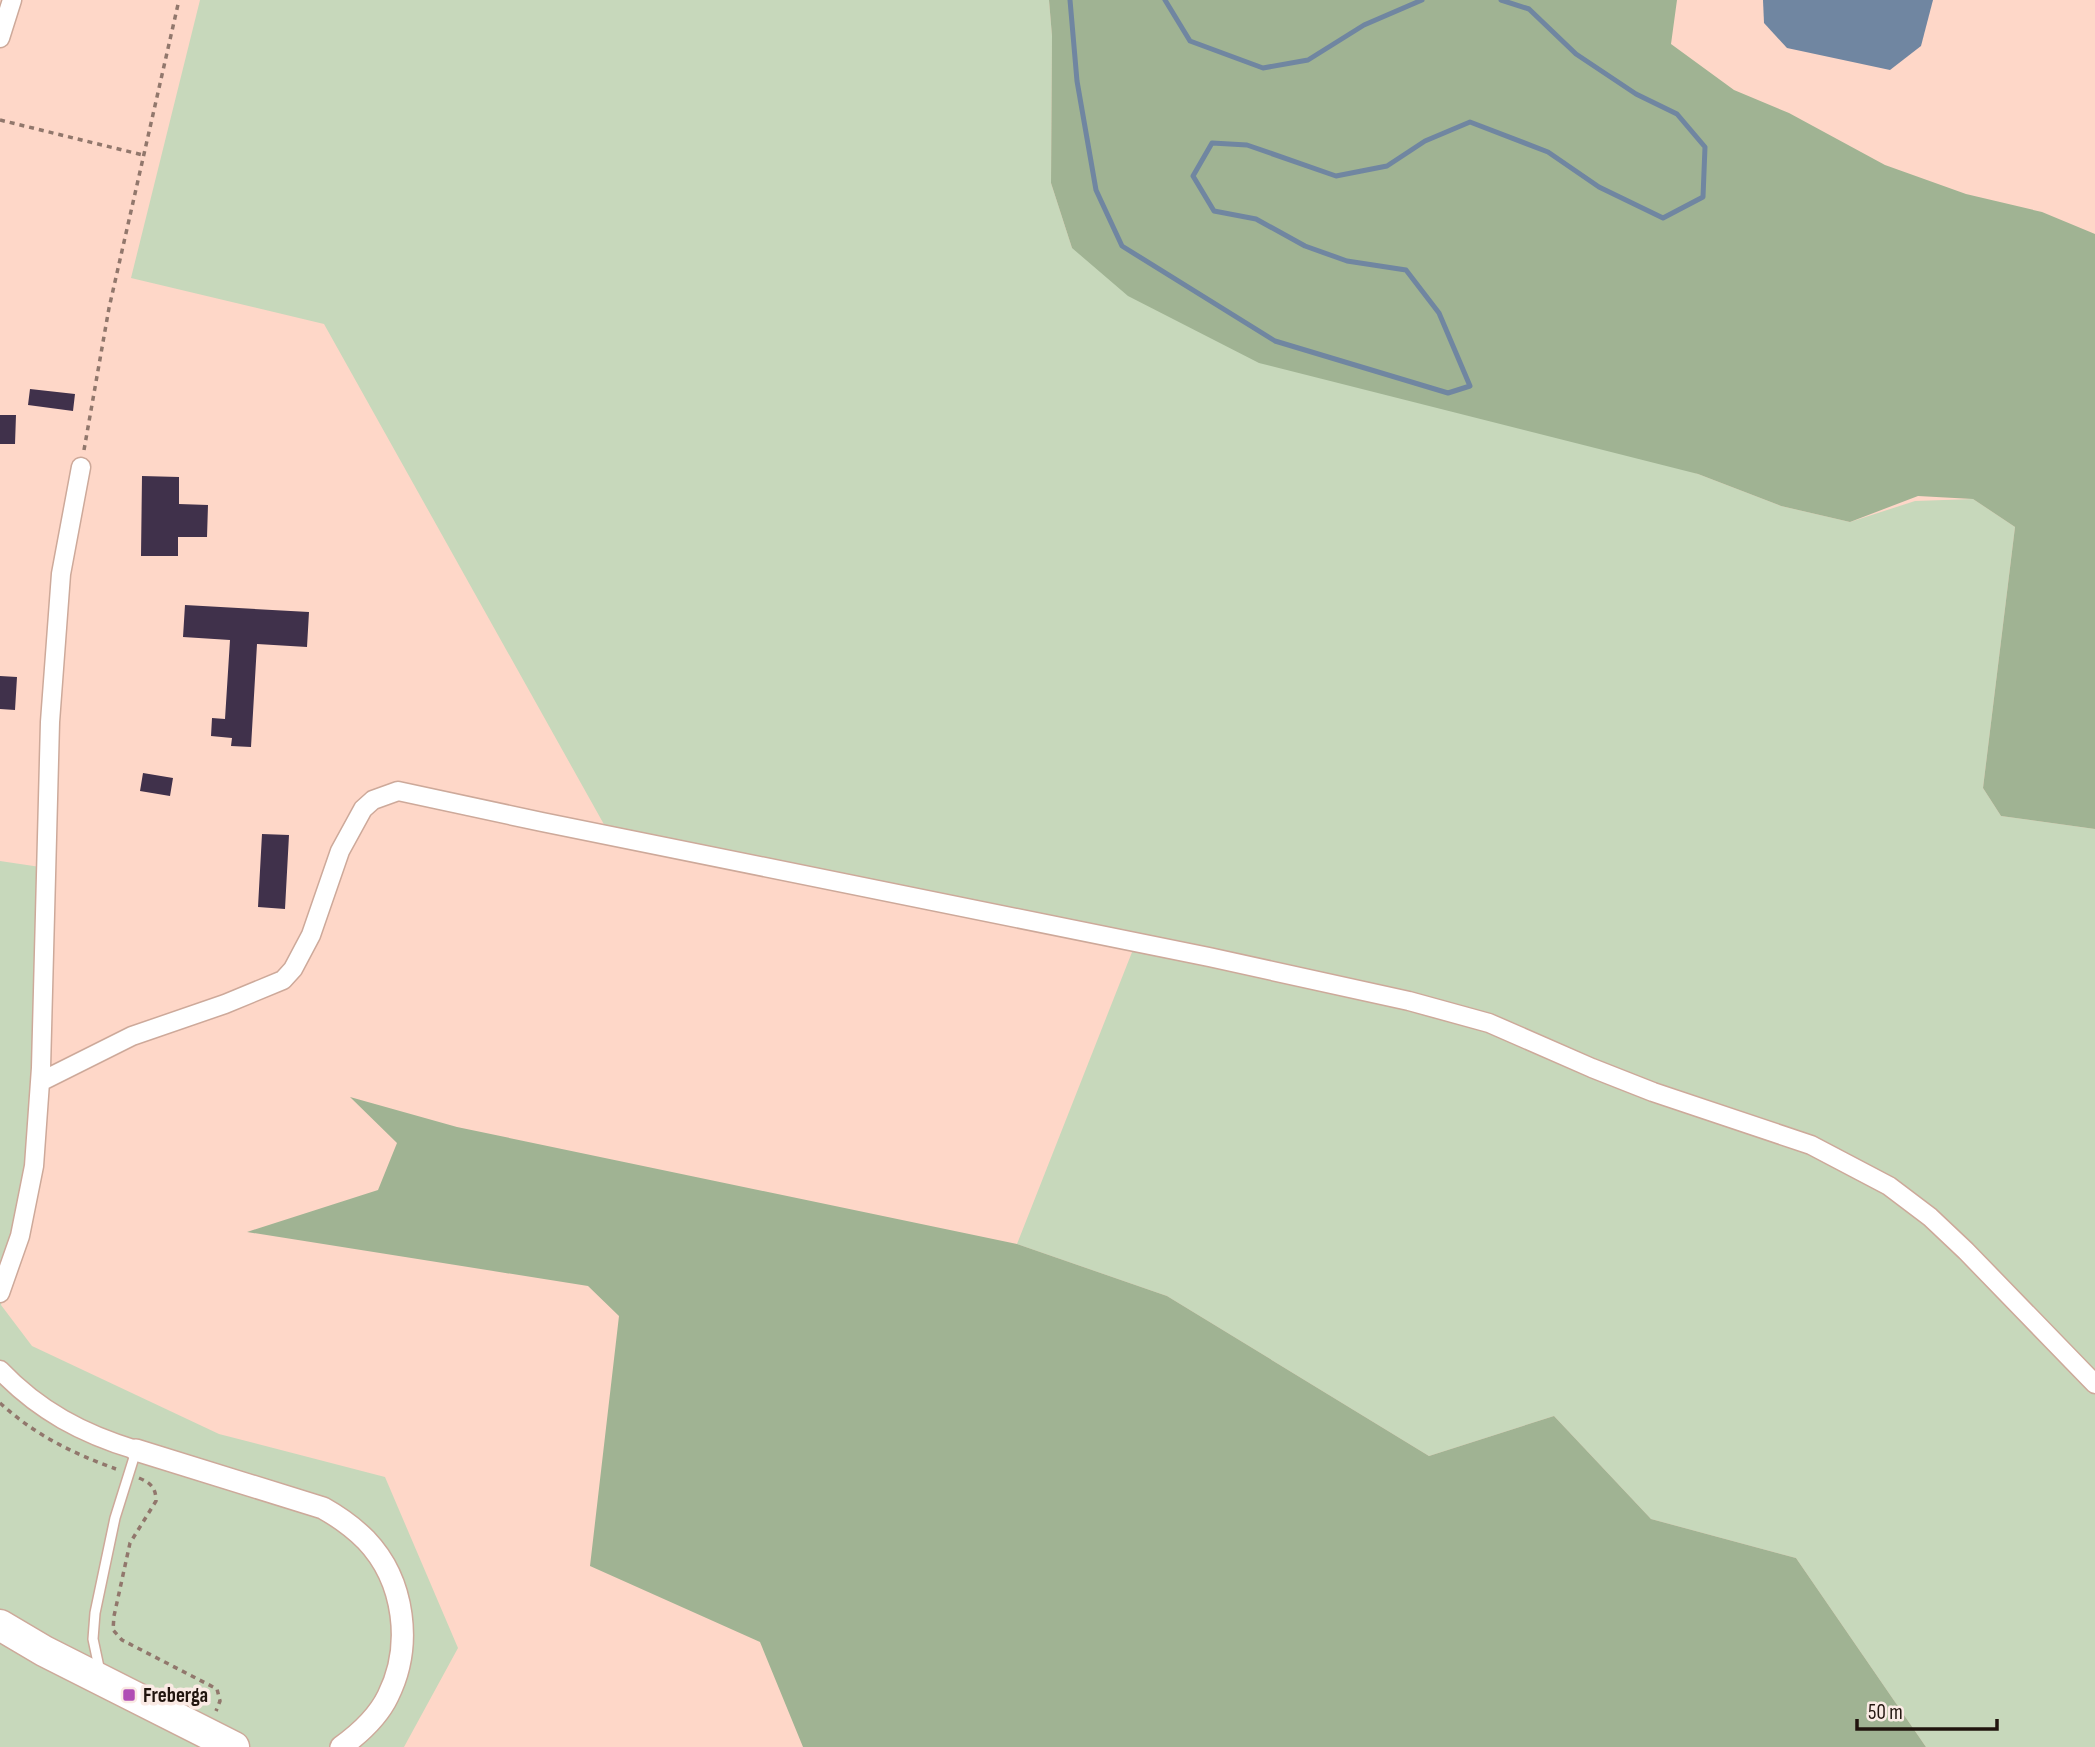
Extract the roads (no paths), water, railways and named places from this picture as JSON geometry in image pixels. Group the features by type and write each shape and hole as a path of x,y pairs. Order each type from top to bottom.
{"highway":[{"path":"0,1625 234,1747"}],"street":[{"path":"0,38 12,0"},
{"path":"0,1293 20,1236 34,1166 40,1082 50,722 61,574 81,467"},
{"path":"40,1082 132,1036 225,1004 283,980 293,969 311,935 340,851 363,808 373,800 398,791 1223,960 1409,1001 1489,1023 1592,1068 1811,1145 1889,1185 1930,1217 1966,1251 2095,1384"},
{"path":"0,1370 37,1404 84,1432 323,1508 347,1522 367,1541 384,1564 395,1589 401,1616 402,1644 398,1671 388,1697 372,1720 341,1747"}],"lane":[{"path":"103,1681 93,1639 95,1613 116,1518 136,1450"}],"water":[{"path":"1763,0 1933,0 1921,46 1890,70 1787,48 1764,23"}],"waterway":[{"path":"1070,0 1077,81 1096,190 1122,246 1275,341 1448,393 1470,386 1439,313 1406,270 1347,261 1305,246 1256,219 1214,211 1193,176 1212,143 1247,145 1336,176 1387,166 1425,141 1470,122 1548,152 1599,187 1663,218 1703,197 1705,147 1677,114 1636,94 1576,54 1529,9 1501,0"},
{"path":"1165,0 1190,41 1263,68 1308,60 1364,25 1422,0"}],"place":[{"name":"Freberga","path":"129,1695"}]}
